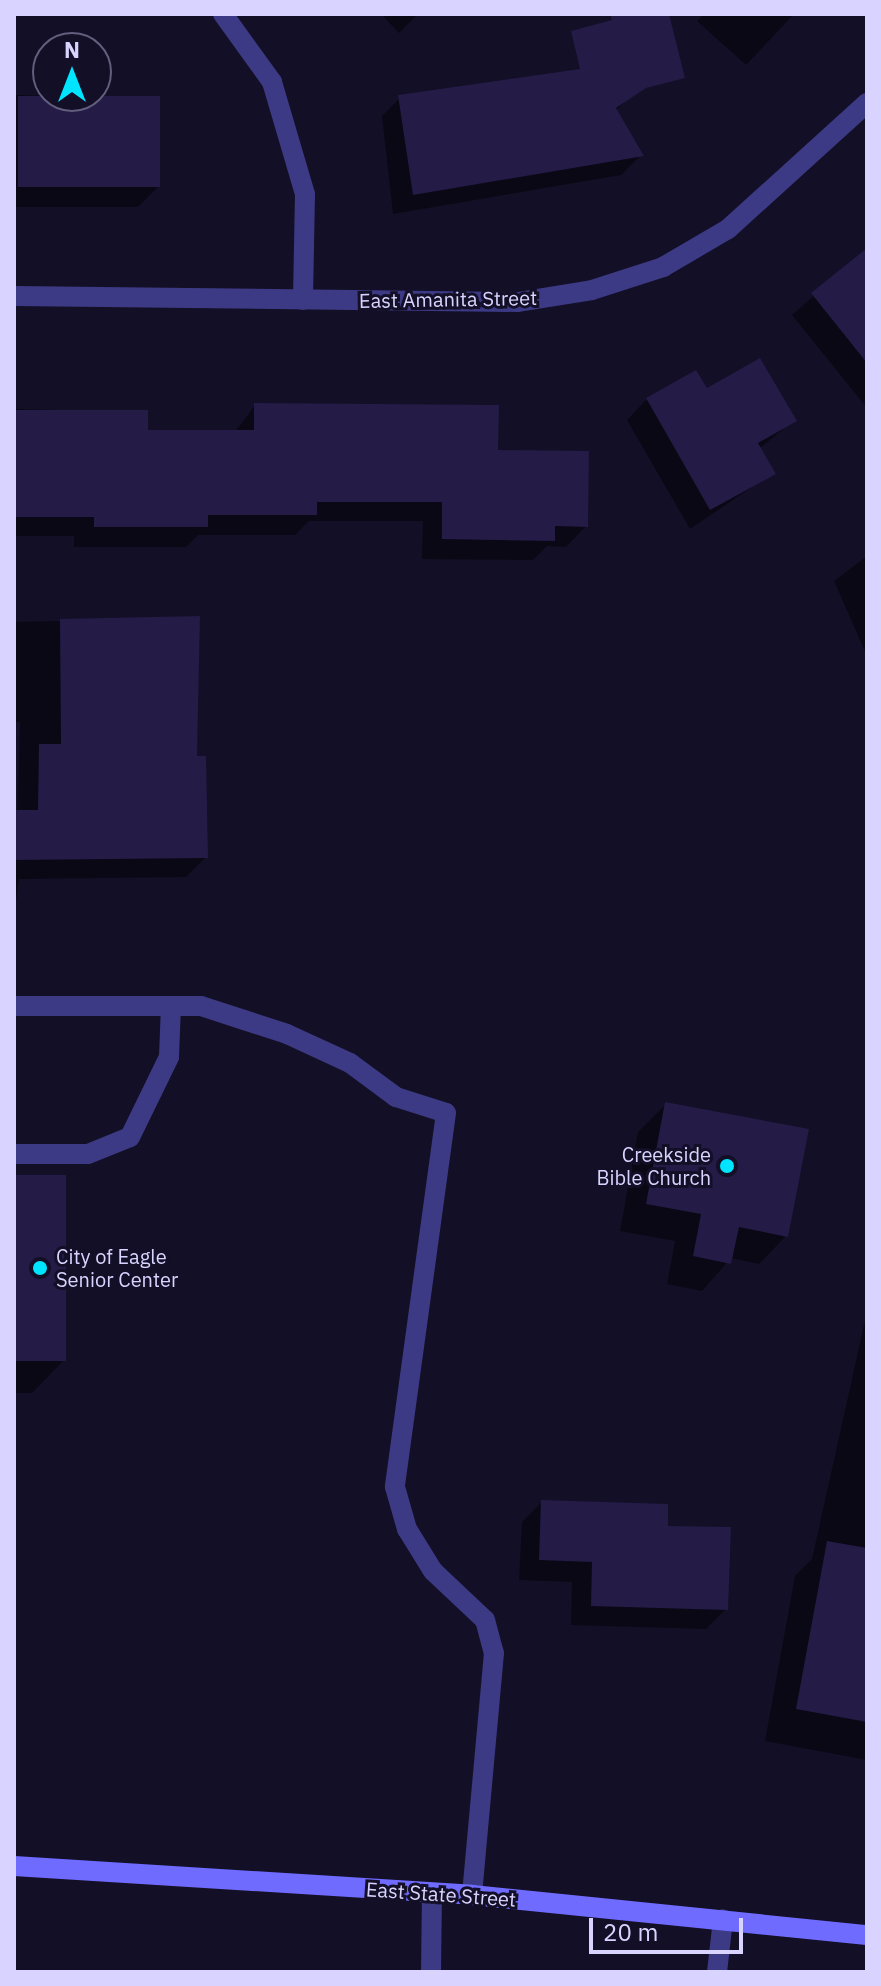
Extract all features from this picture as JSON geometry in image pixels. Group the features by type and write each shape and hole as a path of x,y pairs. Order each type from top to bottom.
{"main road":[{"name":"East State Street","path":"14,1866 472,1895 867,1935"}],"street":[{"path":"223,14 272,82 305,194 303,300"},
{"name":"East Amanita Street","path":"14,296 518,302 592,290 663,267 728,229 867,103"},
{"path":"14,1006 201,1006 287,1034 350,1063 396,1097 446,1113 395,1487 407,1529 433,1571 485,1620 494,1653 472,1895"},
{"path":"14,1154 88,1154 130,1137 169,1057 171,1006"},
{"path":"431,1972 432,1893"},
{"path":"717,1972 723,1919"}],"building":[{"path":"610,14 669,14 685,78 646,88 616,108 644,156 413,195 398,95 580,69 571,31 612,20"},
{"path":"18,96 32,96 32,112 112,112 112,96 160,96 160,187 18,187"},
{"path":"867,248 867,363 811,293"},
{"path":"760,358 797,421 758,443 776,474 710,510 646,398 696,370 707,388"},
{"path":"254,403 499,405 498,450 589,451 588,527 555,526 555,541 442,539 442,502 317,502 317,515 208,515 208,527 94,527 94,517 14,517 14,410 148,410 148,430 254,430"},
{"path":"200,616 197,756 206,756 208,858 14,860 14,810 38,810 39,744 61,744 60,619"},
{"name":"Creekside Bible Church","path":"665,1102 809,1129 788,1237 739,1227 731,1264 693,1256 701,1214 646,1204"},
{"name":"City of Eagle Senior Center","path":"14,1175 66,1175 66,1361 14,1361"},
{"path":"541,1500 668,1504 668,1526 731,1527 728,1610 591,1606 592,1562 539,1560"},
{"path":"827,1541 867,1548 867,1722 796,1709"}],"place":[{"name":"Creekside Bible Church","path":"727,1166"},
{"name":"City of Eagle Senior Center","path":"40,1268"}]}
